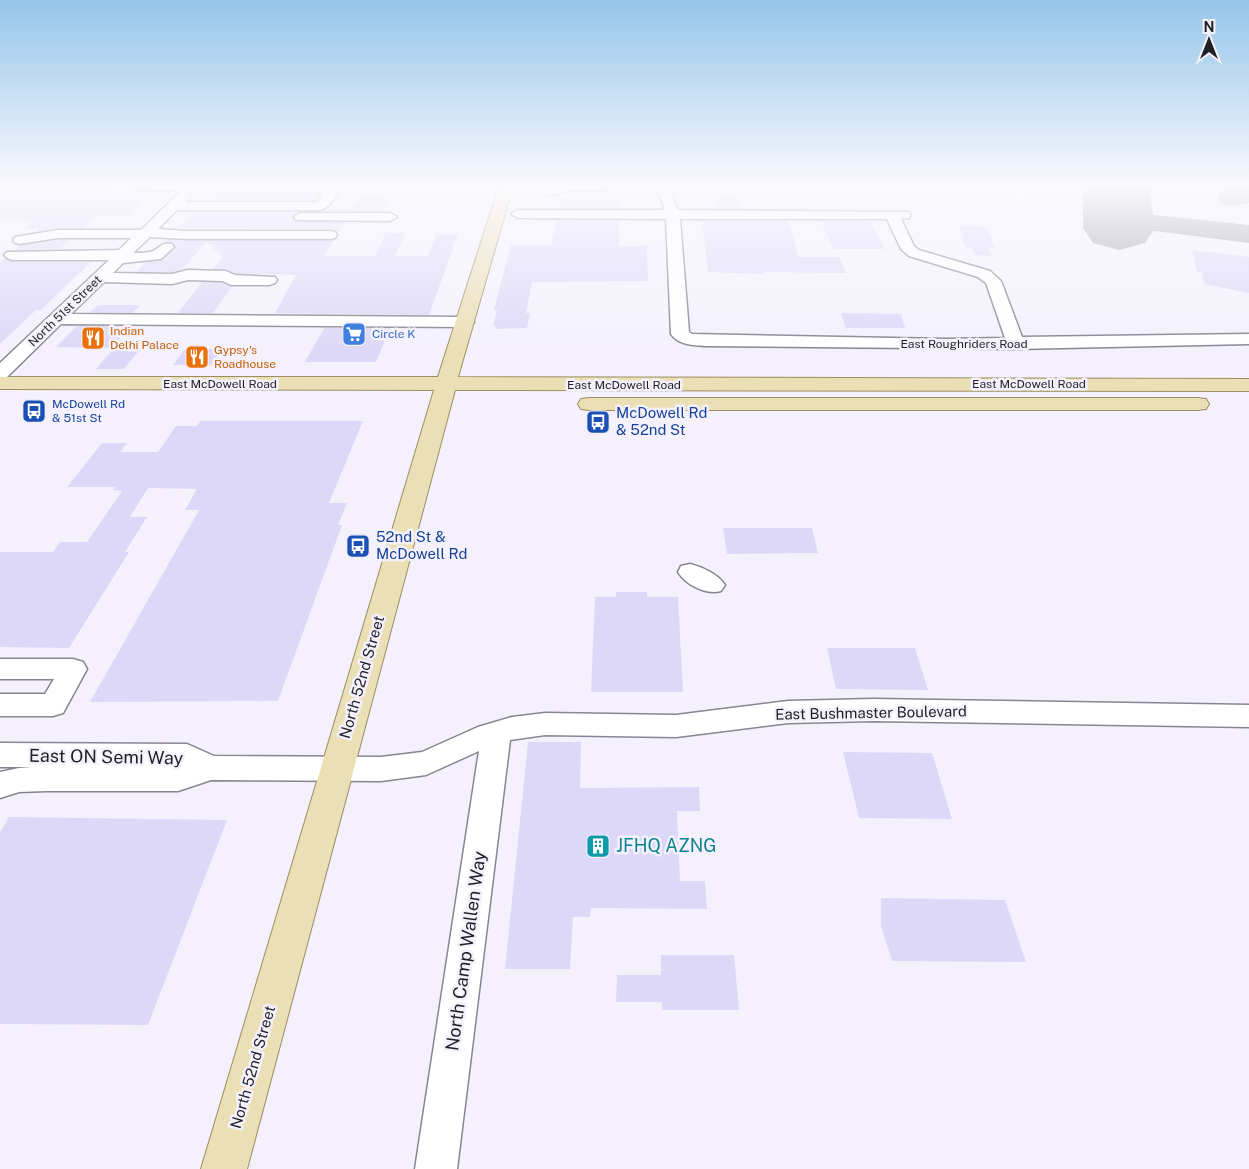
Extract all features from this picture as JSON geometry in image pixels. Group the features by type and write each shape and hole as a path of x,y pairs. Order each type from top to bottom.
{"main road":[{"name":"North 52nd Street","path":"224,1169 336,769 436,398 465,322 490,241"},
{"name":"East McDowell Road","path":"0,383 436,398 1249,385"},
{"name":"East McDowell Road","path":"436,398 464,404"},
{"name":"East McDowell Road","path":"0,402 383,404"},
{"name":"East McDowell Road","path":"566,404 1249,404"}],"street":[{"name":"North 51st Street","path":"0,373 138,241"},
{"name":"East Roughriders Road","path":"675,241 680,334 687,339 705,342 1016,344 1249,339"},
{"path":"906,241 908,249 914,253 984,274 993,281 1016,344"},
{"path":"12,255 124,253 156,256 167,247 239,248 253,250"},
{"path":"100,277 172,279 188,275 226,276 231,280 269,280"},
{"path":"56,319 465,322"},
{"path":"690,572 712,585"},
{"path":"0,669 73,669 53,705 0,705"},
{"name":"East Bushmaster Boulevard","path":"380,769 426,763 478,738 512,728 545,724 676,726 788,712 905,710 1249,716"},
{"name":"North Camp Wallen Way","path":"436,1169 496,733"},
{"name":"East ON Semi Way","path":"0,755 187,756 210,768"},
{"name":"East ON Semi Way","path":"0,785 19,780 46,779 178,780 210,768 380,769"}],"building":[{"path":"54,241 69,241 60,249 15,250 20,246"},
{"path":"165,241 334,241 324,256 375,256 382,241 402,241 395,256 428,256 434,241 456,241 429,315 275,313 296,275 235,273 226,269 213,269 223,257 206,242 182,270 172,272 137,272 145,263 162,260 175,248 172,242 164,242"},
{"path":"553,241 618,241 618,246 647,246 648,281 532,282 526,313 530,313 527,328 495,329 496,326 493,326 497,310 494,310 511,245 552,245"},
{"path":"704,241 794,241 799,257 839,257 846,273 763,272 763,274 708,272"},
{"path":"829,241 880,241 885,249 833,249"},
{"path":"963,241 992,241 995,248 989,248 992,256 974,255 972,247 966,247"},
{"path":"1192,250 1249,257 1249,293 1204,284 1202,272 1197,272"},
{"path":"5,259 12,262 91,262 41,310 36,310 0,344 0,263"},
{"path":"202,282 222,283 232,287 213,313 178,313"},
{"path":"98,305 140,305 133,313 90,312"},
{"path":"841,313 901,314 905,328 846,328"},
{"name":"Indian Delhi Palace","path":"77,326 121,326 117,331 126,331 111,348 56,347"},
{"path":"324,328 390,328 376,362 305,362"},
{"path":"115,347 142,347 124,369 96,369"},
{"name":"Gypsy's Roadhouse","path":"221,349 211,365 173,365 184,350"},
{"path":"200,421 363,421 329,503 347,503 338,525 342,525 278,701 90,702 199,510 185,510 197,489 148,488 130,517 147,517 125,552 129,552 69,648 0,647 0,552 53,552 60,542 87,542 122,491 113,490 115,487 67,487 102,443 127,443 120,452 158,452 176,426 197,426"},
{"path":"723,528 812,528 818,553 727,554"},
{"path":"616,592 647,592 647,597 678,597 683,692 591,692 595,597 616,597"},
{"path":"827,648 915,648 928,690 836,689"},
{"name":"JFHQ AZNG","path":"528,742 581,742 580,788 699,787 700,811 677,811 680,881 705,881 707,909 591,908 590,917 573,917 570,969 505,969"},
{"path":"843,752 932,753 952,819 859,818"},
{"path":"9,817 227,820 148,1025 0,1024 0,832"},
{"path":"881,898 1005,900 1026,962 892,961 881,926"},
{"path":"661,955 734,955 739,1010 662,1010 662,1002 616,1002 617,975 661,975"}],"place":[{"name":"Circle K","path":"354,334"},
{"name":"Indian Delhi Palace","path":"93,338"},
{"name":"Gypsy's Roadhouse","path":"197,357"},
{"name":"McDowell Rd & 51st St","path":"34,411"},
{"name":"McDowell Rd & 52nd St","path":"598,422"},
{"name":"52nd St & McDowell Rd","path":"358,546"},
{"name":"JFHQ AZNG","path":"598,846"}]}
